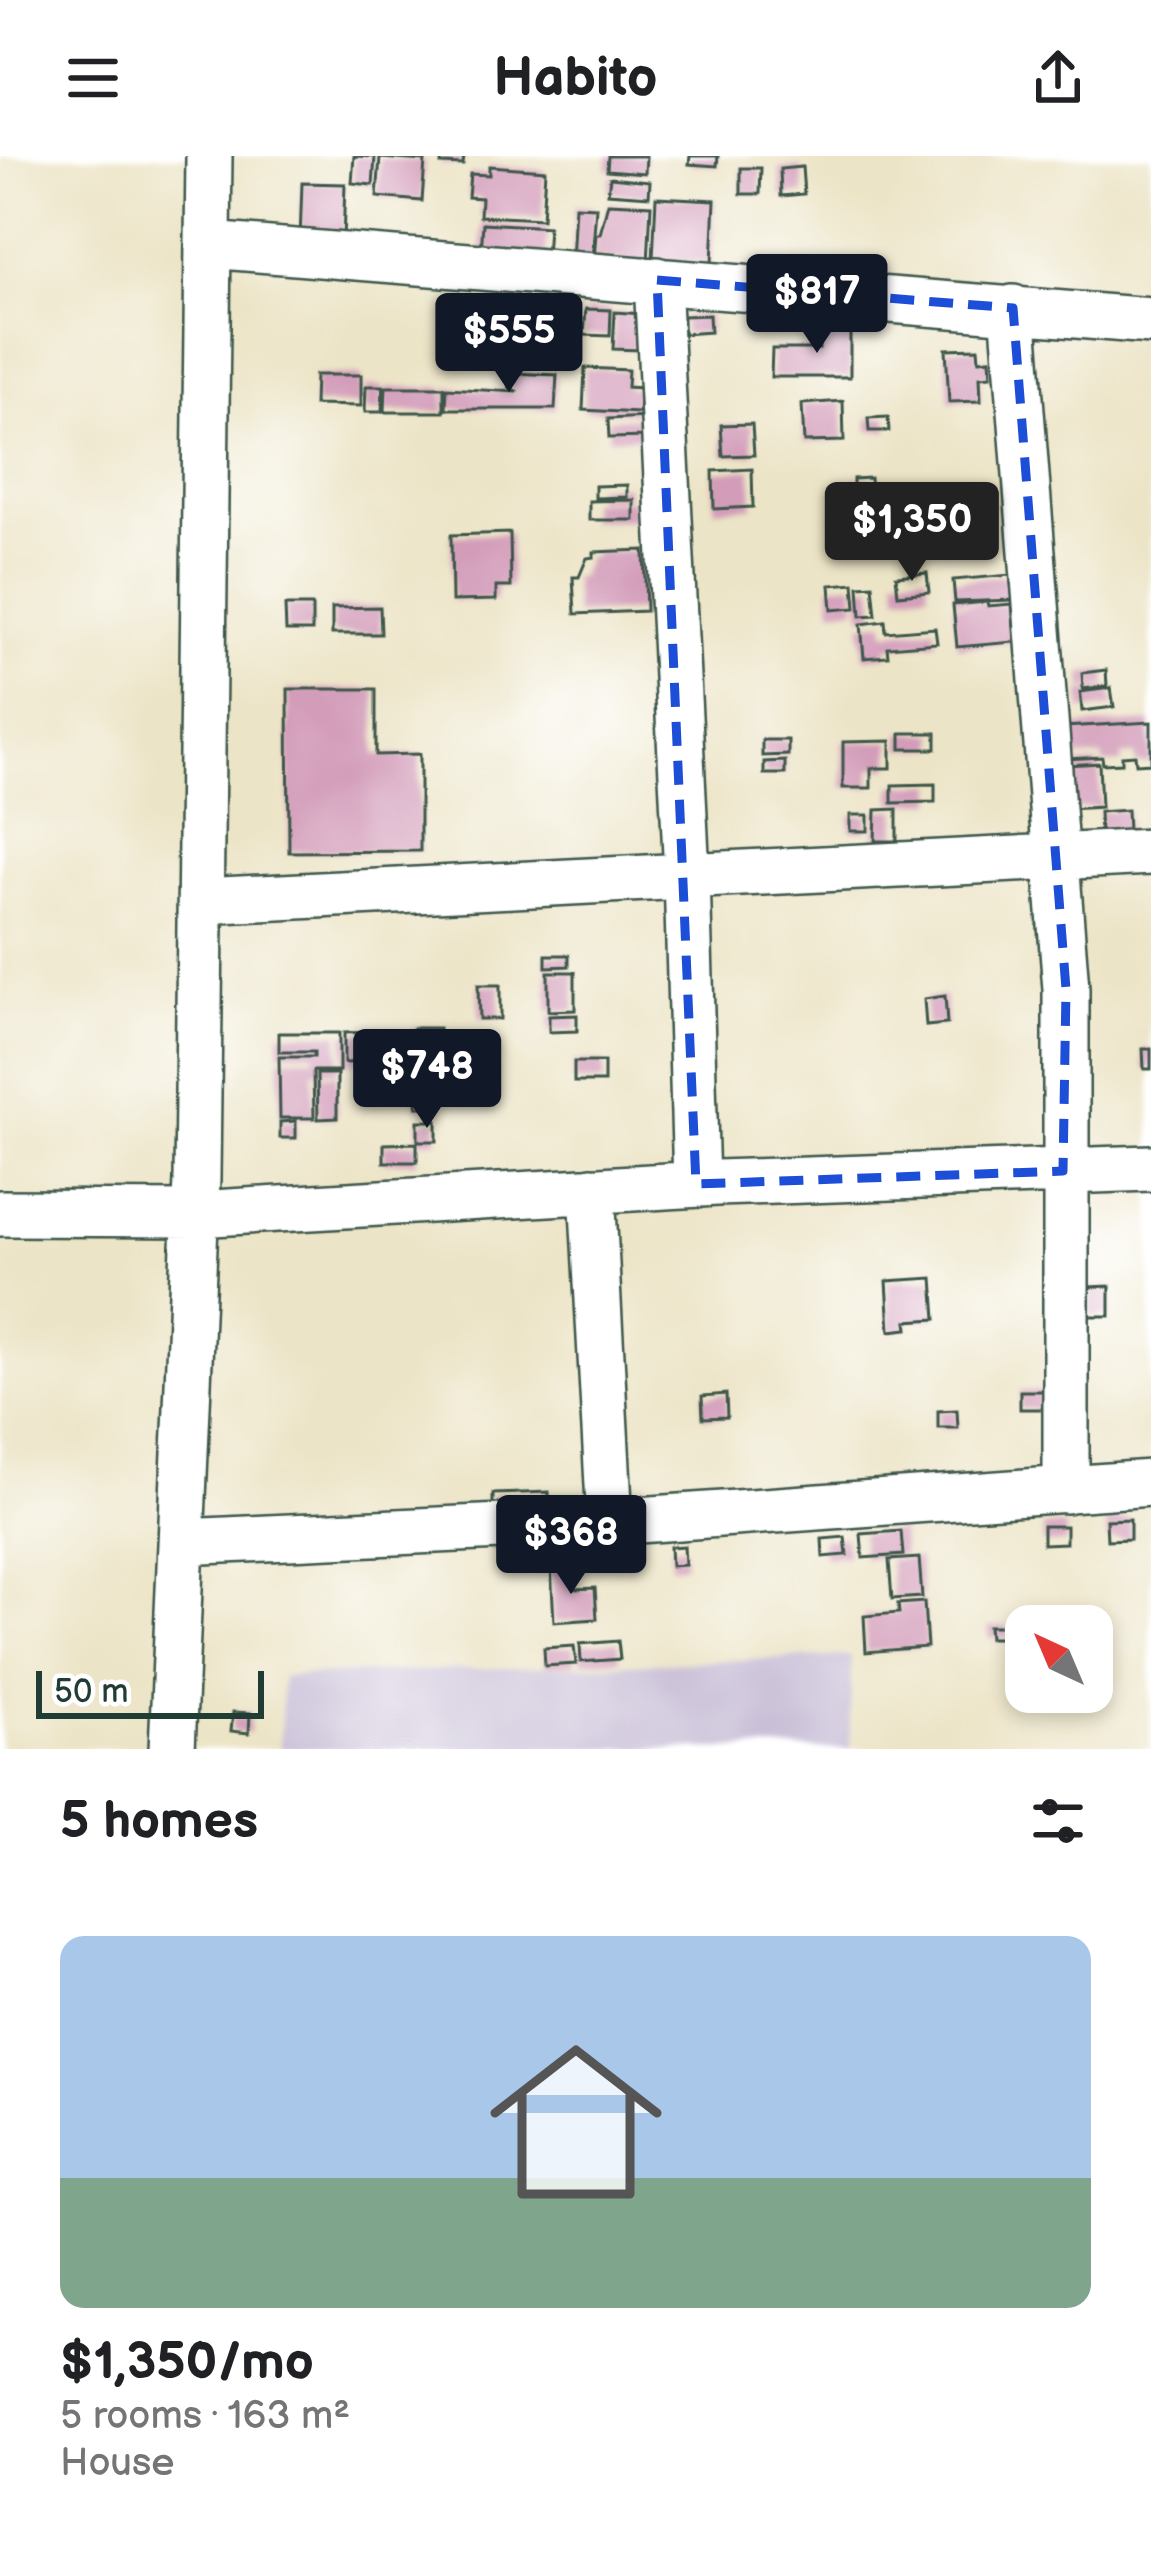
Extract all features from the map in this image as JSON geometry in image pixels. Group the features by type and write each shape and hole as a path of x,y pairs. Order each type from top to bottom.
{"street":[{"path":"172,1749 196,1214 209,156"},
{"path":"209,245 1151,321"},
{"path":"656,280 687,874 696,1184"},
{"path":"1012,308 1066,989 1066,1490"},
{"path":"202,902 1151,852"},
{"path":"0,1213 196,1214 696,1184 1151,1168"},
{"path":"592,1190 610,1522"},
{"path":"182,1542 610,1522 1151,1483"}],"highlighted area":[{"path":"657,280 1013,308 1066,989 1063,1171 696,1184"}],"shaded area":[{"path":"851,1656 850,1749 280,1749 282,1676"}],"building":[{"path":"354,156 375,157 373,185 352,183"},
{"path":"442,156 464,156 463,165 441,164"},
{"path":"608,156 646,156 645,173 607,170"},
{"path":"690,156 718,156 717,166 689,164"},
{"path":"380,158 425,161 422,201 377,197"},
{"path":"489,166 545,170 542,219 480,216 481,198 468,197 470,174 489,175"},
{"path":"802,167 804,194 781,196 780,169"},
{"path":"741,168 761,168 760,194 741,194"},
{"path":"610,177 650,181 649,196 608,193"},
{"path":"302,183 345,184 343,241 300,240"},
{"path":"656,197 715,200 712,263 653,260"},
{"path":"608,203 651,205 648,263 594,260 596,234 600,234"},
{"path":"575,206 596,207 592,262 572,261"},
{"path":"483,223 548,227 546,257 481,254"},
{"path":"840,263 841,277 820,278 819,264"},
{"path":"513,305 551,307 549,347 511,346"},
{"path":"586,309 611,310 610,336 584,335"},
{"path":"615,312 642,314 641,350 613,349"},
{"path":"709,315 710,332 683,334 683,316"},
{"path":"819,325 850,325 850,377 771,377 772,349 819,349"},
{"path":"978,348 979,360 990,359 991,376 980,377 981,401 949,402 946,349"},
{"path":"585,368 628,370 627,387 641,388 639,413 583,410"},
{"path":"510,373 557,375 555,409 446,409 447,388 518,392 509,387"},
{"path":"315,375 361,375 361,406 314,405"},
{"path":"366,386 383,386 382,412 365,412"},
{"path":"386,387 444,387 444,412 385,412"},
{"path":"843,401 844,441 804,442 802,404"},
{"path":"647,417 648,437 609,438 608,419"},
{"path":"888,417 889,431 869,431 868,418"},
{"path":"752,424 754,455 723,456 721,425"},
{"path":"752,469 753,507 714,509 713,471"},
{"path":"870,478 871,492 853,493 853,479"},
{"path":"627,485 627,497 595,498 595,486"},
{"path":"634,500 634,520 589,520 589,501"},
{"path":"854,511 855,526 834,527 833,513"},
{"path":"510,533 511,587 496,587 496,600 452,601 451,535"},
{"path":"644,550 646,611 575,614 573,577 579,577 587,558 594,557 594,552"},
{"path":"927,573 929,592 898,595 896,576"},
{"path":"1010,575 1013,600 955,602 953,580"},
{"path":"854,583 856,608 832,610 830,585"},
{"path":"873,585 876,615 861,616 859,586"},
{"path":"987,602 988,606 1012,604 1015,642 957,647 953,605"},
{"path":"285,606 312,606 312,631 286,631"},
{"path":"380,607 381,634 332,634 332,608"},
{"path":"885,621 886,632 935,628 937,643 887,647 888,656 864,658 861,624"},
{"path":"1106,670 1107,686 1083,689 1082,673"},
{"path":"1111,688 1114,707 1082,711 1080,692"},
{"path":"288,689 376,689 376,755 420,754 420,851 289,852"},
{"path":"1151,722 1151,763 1136,764 1135,755 1122,756 1122,763 1103,764 1102,757 1066,759 1064,727"},
{"path":"901,733 936,733 936,749 901,749"},
{"path":"762,740 788,740 788,755 762,756"},
{"path":"891,741 891,768 871,768 871,788 843,788 843,742"},
{"path":"785,761 785,774 764,774 764,762"},
{"path":"1099,763 1101,807 1069,809 1067,765"},
{"path":"935,784 935,802 892,803 892,785"},
{"path":"897,809 897,841 875,841 876,810"},
{"path":"1127,810 1128,832 1100,834 1099,812"},
{"path":"850,815 868,815 868,831 850,831"},
{"path":"546,955 569,955 569,966 546,967"},
{"path":"548,972 575,972 575,1010 548,1011"},
{"path":"478,985 500,985 500,1019 479,1019"},
{"path":"945,996 947,1024 926,1026 924,999"},
{"path":"577,1015 577,1031 549,1032 549,1016"},
{"path":"413,1028 439,1028 440,1061 378,1068 378,1035 413,1034"},
{"path":"373,1032 373,1062 344,1063 344,1033"},
{"path":"279,1033 339,1033 339,1071 313,1071 314,1118 280,1118 279,1057 314,1057 314,1052 279,1052"},
{"path":"1143,1049 1151,1049 1151,1069 1144,1069"},
{"path":"574,1062 604,1062 604,1082 574,1082"},
{"path":"417,1072 439,1072 439,1107 417,1107"},
{"path":"317,1074 337,1074 337,1118 318,1119"},
{"path":"296,1121 296,1138 280,1138 280,1122"},
{"path":"418,1121 437,1121 437,1141 418,1141"},
{"path":"417,1143 417,1162 384,1162 384,1144"},
{"path":"933,1278 936,1319 907,1321 908,1329 890,1331 887,1281"},
{"path":"1110,1286 1110,1316 1089,1316 1089,1287"},
{"path":"1020,1391 1054,1391 1054,1409 1020,1409"},
{"path":"726,1394 727,1417 703,1418 702,1396"},
{"path":"957,1410 958,1428 938,1428 938,1411"},
{"path":"549,1492 549,1509 493,1511 493,1494"},
{"path":"1130,1519 1130,1539 1107,1540 1106,1520"},
{"path":"1043,1526 1066,1526 1066,1543 1043,1544"},
{"path":"901,1531 903,1555 863,1558 861,1534"},
{"path":"845,1537 847,1555 823,1557 822,1539"},
{"path":"684,1546 685,1565 671,1566 670,1547"},
{"path":"919,1558 922,1597 892,1599 889,1560"},
{"path":"572,1564 574,1589 595,1588 597,1619 554,1622 551,1566"},
{"path":"924,1602 927,1647 866,1652 864,1616 899,1613 898,1604"},
{"path":"988,1626 1005,1626 1005,1638 989,1638"},
{"path":"618,1641 620,1659 581,1662 580,1644"},
{"path":"574,1646 576,1664 545,1666 544,1648"},
{"path":"233,1712 250,1713 249,1733 231,1731"}]}
